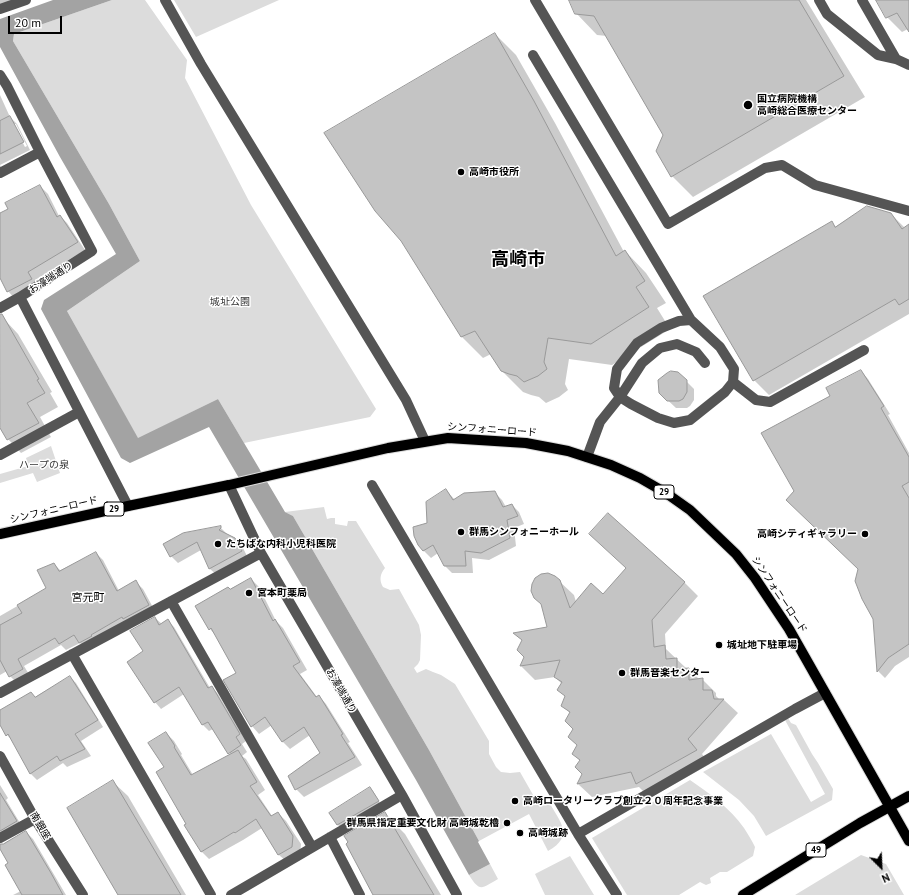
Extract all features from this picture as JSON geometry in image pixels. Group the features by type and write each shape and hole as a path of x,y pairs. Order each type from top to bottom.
{"main road":[{"name":"シンフォニーロード","path":"0,534 425,441 448,438 526,443 568,450 611,464 666,493 690,510 736,554 755,578 789,629 889,806"},
{"name":"49","path":"743,895 860,823 909,796"},
{"name":"29","path":"889,806 909,841"}],"street":[{"path":"0,9 26,0"},
{"path":"165,0 202,64 406,400 425,441"},
{"path":"535,0 668,224 765,168 782,165 814,185 909,211"},
{"path":"819,0 827,14 878,55 896,59 909,65"},
{"path":"862,0 896,59"},
{"path":"533,55 691,320 720,347 734,369 733,382 725,392 690,420 674,423 658,418 620,397 614,388 617,369 637,342 661,328 679,321 691,320"},
{"name":"お濠端通り","path":"0,75 92,251 20,297 128,506"},
{"path":"0,173 40,152"},
{"path":"0,308 20,297"},
{"path":"587,457 600,422 620,397 642,363 660,348 678,344 696,352 706,363"},
{"path":"733,382 756,400 770,402 864,350"},
{"path":"0,455 79,412"},
{"name":"お濠端通り","path":"229,485 261,553 402,795 457,895"},
{"path":"372,485 578,834 616,895"},
{"path":"0,693 261,553"},
{"path":"171,601 312,847"},
{"path":"72,654 211,895"},
{"path":"578,834 825,693"},
{"name":"南銀座","path":"0,756 82,895"},
{"path":"231,895 402,795"},
{"path":"0,838 36,819"},
{"path":"330,837 360,895"}],"green space":[{"name":"城址公園","path":"112,0 145,0 187,60 185,78 251,205 376,409 370,417 244,443 218,399 138,439 67,311 140,261 109,204 13,41 14,34"},
{"path":"174,0 279,0 196,37"},
{"name":"ハープの泉","path":"51,446 60,473 37,482 33,473 0,483 0,474 28,466 26,458"},
{"path":"324,507 327,519 335,518 335,524 347,526 348,521 356,521 385,568 381,577 383,587 390,590 399,589 419,625 421,635 420,660 414,668 417,673 426,669 441,675 455,684 489,741 489,754 496,767 501,772 520,772 540,807 549,802 561,822 563,834 561,840 548,851 529,814 479,841 429,750 293,516 285,512"},
{"path":"788,718 791,723 796,725 833,789 832,800 766,836 754,816 739,800 703,772 771,734 811,802 825,794 785,720"},
{"path":"690,780 719,802 738,821 755,847 753,856 727,872 720,872 710,878 711,883 706,885 700,882 679,895 627,895 592,838"},
{"path":"861,855 886,864 904,895 795,895"},
{"path":"570,856 594,895 545,895 535,874"},
{"path":"490,864 498,879 485,886 479,887 469,875"}],"shaded area":[{"path":"53,0 112,0 14,34 13,41 109,204 140,261 67,311 138,438 218,399 285,512 293,516 429,750 479,841 478,842 490,864 469,875 416,780 209,427 130,463 121,458 41,309 44,300 116,254 60,157 0,47 0,19"}],"building":[{"path":"569,0 799,0 844,76 671,177 656,151 663,135 594,16 575,14"},
{"path":"876,0 909,0 909,32 897,13 886,18"},
{"name":"高崎市役所","path":"495,33 534,101 616,256 625,250 645,281 636,287 649,307 591,344 548,338 544,362 547,369 538,376 524,382 517,376 501,371 475,331 461,337 401,241 375,211 324,133"},
{"path":"10,116 24,142 0,154 0,121"},
{"path":"40,185 57,217 60,215 78,242 28,272 32,279 7,292 0,278 0,213 8,209 5,203"},
{"path":"867,206 891,213 902,229 909,224 909,299 899,305 895,299 753,381 703,296 832,221 835,227"},
{"path":"0,314 2,314 39,379 37,380 45,393 27,403 39,423 7,440 0,428"},
{"name":"高崎シティギャラリー","path":"861,370 884,406 881,408 909,457 909,482 902,486 909,498 909,644 888,658 877,672 873,619 862,599 855,581 858,569 786,500 794,491 761,433 830,396 826,388"},
{"path":"671,371 678,372 687,380 687,392 683,399 679,401 667,401 659,393 658,380"},
{"name":"群馬シンフォニーホール","path":"446,489 453,500 464,493 495,491 503,507 512,504 518,516 507,520 510,538 481,553 465,551 466,566 444,566 433,545 423,551 418,545 414,536 413,527 427,523 426,502"},
{"name":"群馬音楽センター","path":"608,513 685,582 652,620 654,647 665,645 666,659 677,658 677,669 689,668 689,680 703,678 703,690 712,690 714,699 724,699 688,739 697,750 636,784 631,772 577,784 582,774 575,767 580,760 572,754 577,745 568,737 573,729 565,721 570,712 561,706 565,696 557,690 562,682 554,677 560,660 520,666 524,657 517,650 522,640 513,633 547,627 541,604 534,598 531,591 535,578 541,574 548,573 560,580 570,608 591,583 603,594 626,568 589,534"},
{"name":"たちばな内科小児科医院","path":"221,526 219,530 235,538 242,551 209,569 197,542 170,557 163,544 183,533"},
{"path":"96,552 117,591 136,580 149,605 123,619 122,617 79,643 74,635 59,644 55,638 18,659 23,669 9,677 0,660 0,625 22,613 17,605 46,588 37,570 54,563 59,571"},
{"path":"251,578 273,621 275,619 300,662 293,666 316,697 319,695 355,757 295,790 288,776 320,753 304,727 282,742 265,717 251,727 223,680 236,673 211,628 209,630 195,606 228,587 230,589"},
{"path":"155,617 159,625 168,619 208,688 212,686 240,734 236,737 241,745 228,754 208,722 202,725 179,687 154,703 127,662 143,651 130,631"},
{"path":"70,676 98,720 75,734 85,749 60,761 57,756 30,774 8,734 6,736 0,725 0,710 31,692 35,697"},
{"path":"166,732 191,775 238,750 257,782 250,786 271,816 278,812 293,836 292,847 278,855 256,819 235,833 234,832 201,852 184,825 186,824 156,772 164,767 148,743"},
{"path":"113,780 181,895 118,895 67,808"},
{"path":"370,787 379,801 337,825 329,813"},
{"path":"0,793 17,821 0,831"},
{"path":"385,812 434,895 373,895 346,844 348,842 344,836"},
{"path":"26,831 63,895 22,895 5,865 8,863 0,849 0,844 3,844"}],"place":[{"name":"国立病院機構 高崎総合医療センター","path":"748,105"},
{"name":"高崎市役所","path":"461,172"},
{"name":"群馬シンフォニーホール","path":"461,532"},
{"name":"高崎シティギャラリー","path":"865,534"},
{"name":"たちばな内科小児科医院","path":"218,544"},
{"name":"宮本町薬局","path":"249,593"},
{"name":"城址地下駐車場","path":"719,645"},
{"name":"群馬音楽センター","path":"622,673"},
{"name":"高崎ロータリークラブ創立２０周年記念事業","path":"515,801"},
{"name":"群馬県指定重要文化財 高崎城乾櫓","path":"507,823"},
{"name":"高崎城跡","path":"520,833"}],"district":[{"name":"高崎市","path":"518,260"},
{"name":"宮元町","path":"88,598"}]}
